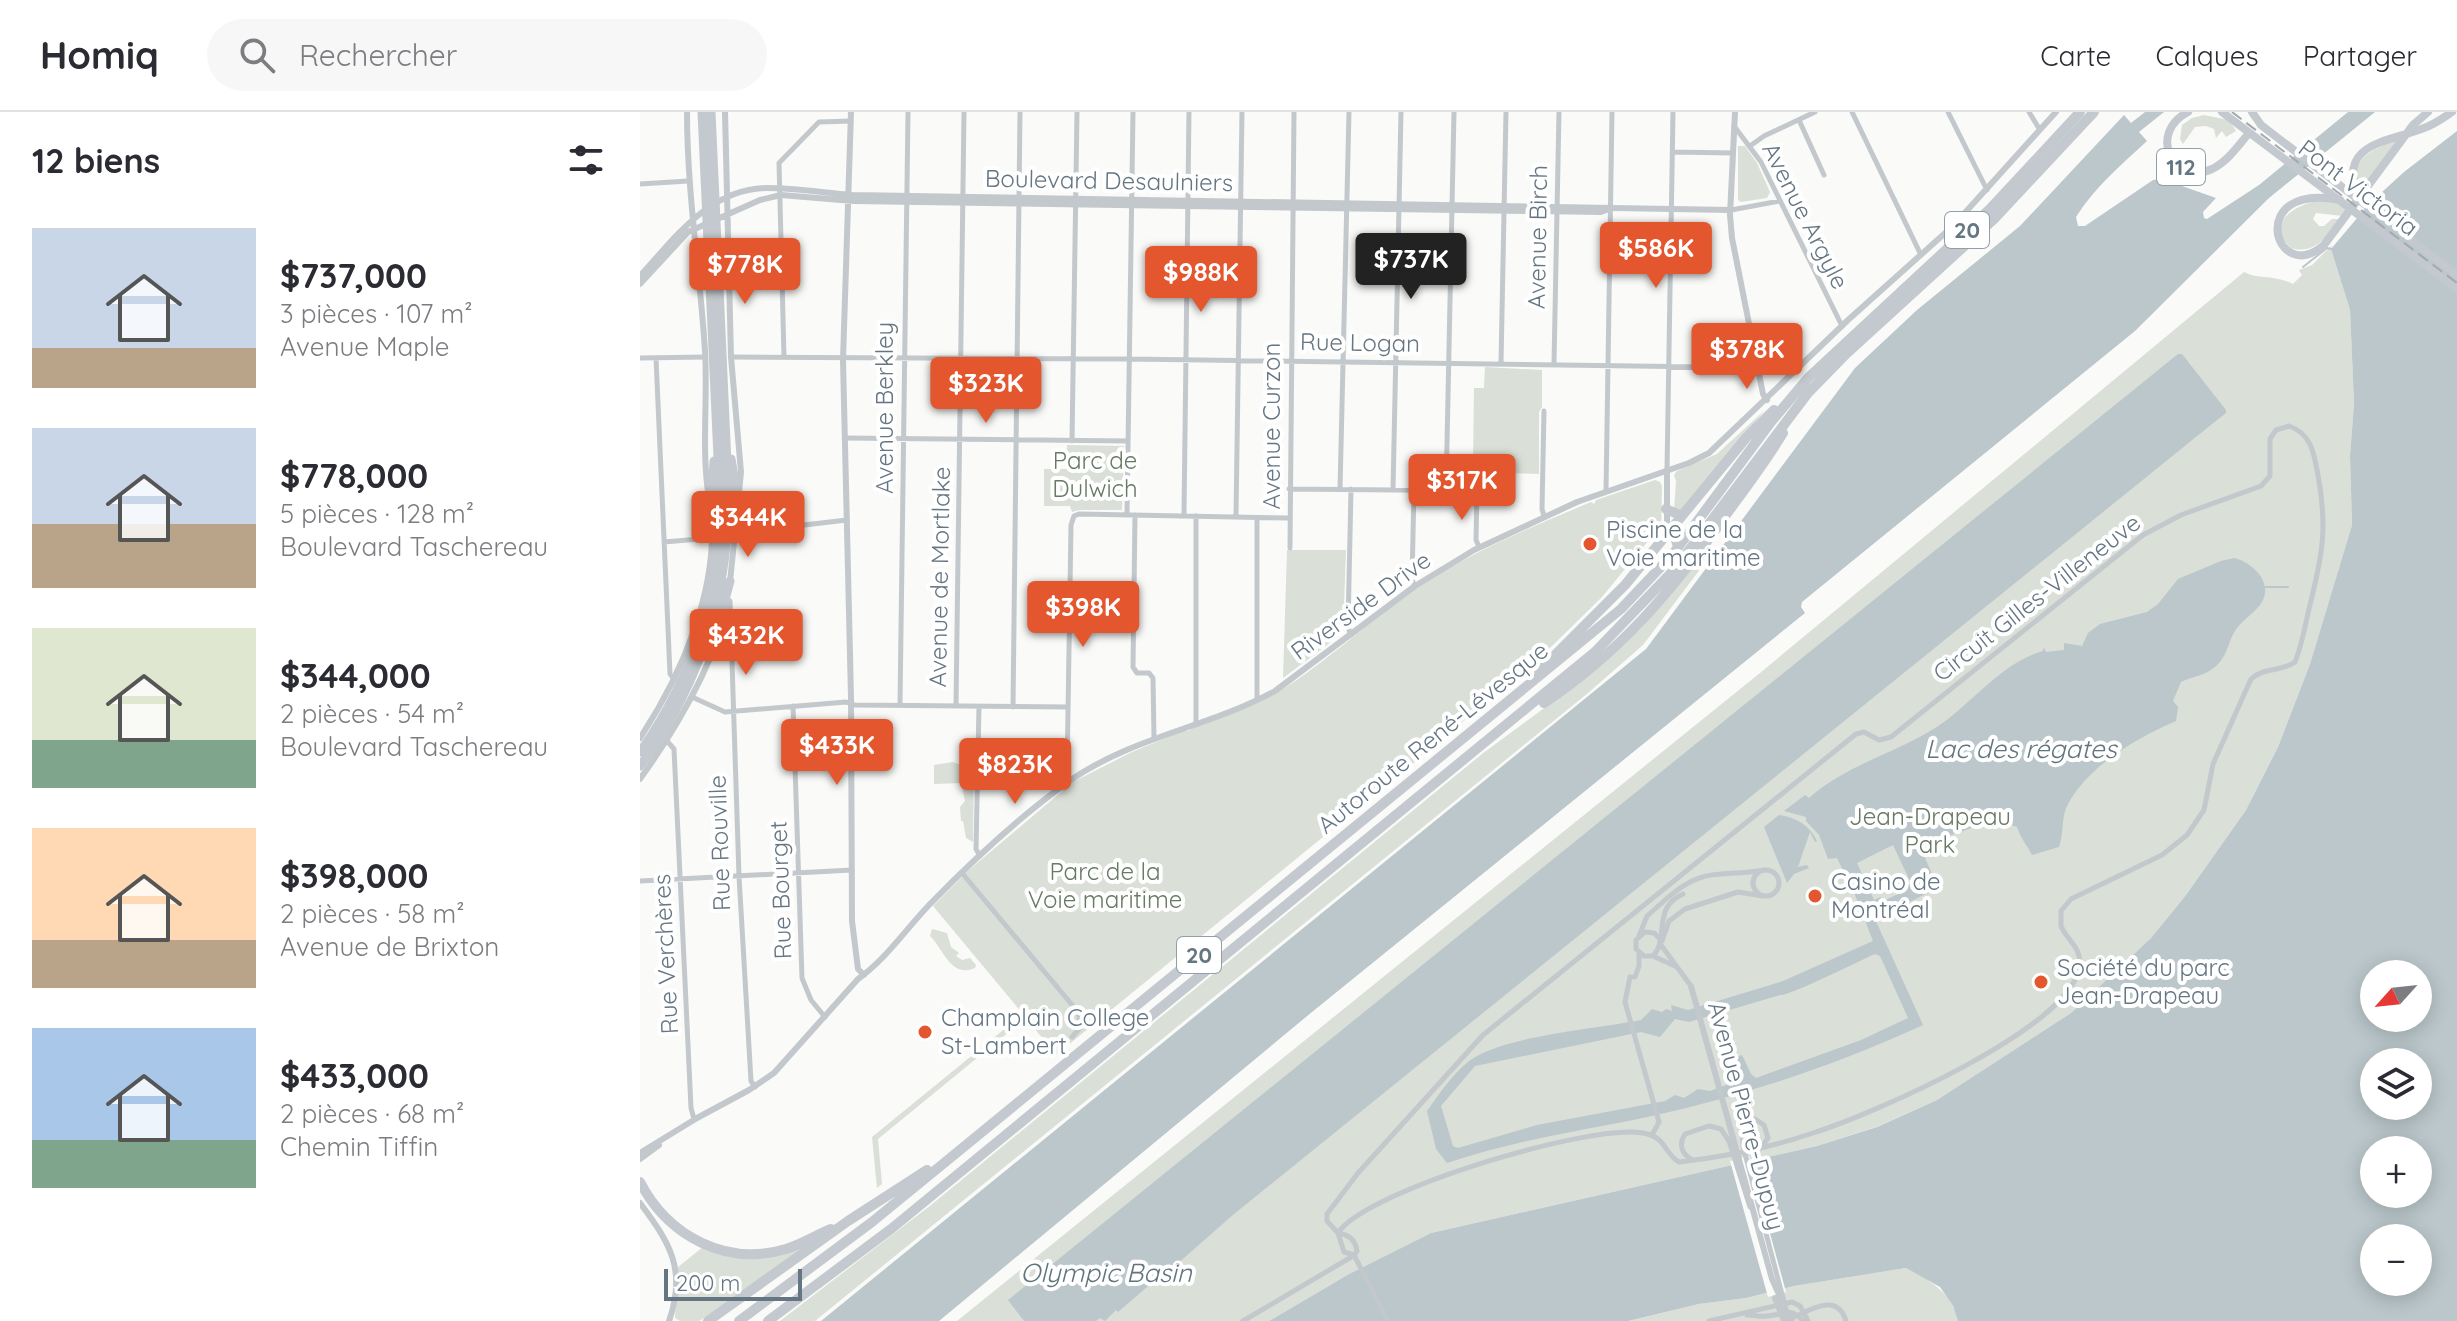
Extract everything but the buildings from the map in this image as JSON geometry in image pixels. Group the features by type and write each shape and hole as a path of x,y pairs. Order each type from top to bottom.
{"highway":[{"path":"702,112 708,136"},
{"path":"640,766 661,737 685,694 702,654 713,618 727,535 708,136 711,112"},
{"name":"Autoroute René-Lévesque","path":"768,1321 881,1237 1498,732 1601,662 1648,616 1686,546 1778,412 1802,384 2000,199 2080,112"},
{"name":"Autoroute René-Lévesque","path":"1686,546 1802,400 1846,354 1994,219 2094,112"},
{"path":"1513,699 1625,585 1756,427 1802,384"},
{"path":"1681,560 1772,452 1802,400"},
{"path":"722,440 735,474 738,499"},
{"path":"711,514 712,475 722,440"},
{"path":"640,752 679,686 707,610 719,531 722,440"},
{"path":"1666,509 1682,516"},
{"name":"Autoroute René-Lévesque","path":"739,1321 824,1260 957,1153 1681,560"},
{"path":"713,618 724,603 730,581"},
{"path":"708,1321 848,1221 957,1153"},
{"path":"640,1182 656,1208 679,1230 704,1245 730,1253 756,1255 782,1250 848,1221"}],"main road":[{"name":"112","path":"2188,112 2174,121 2167,141 2172,159 2188,171 2203,172 2217,166 2249,133"},
{"name":"Pont Victoria","path":"2222,112 2457,289"},
{"path":"2335,199 2305,199 2283,211 2276,229 2286,249 2305,255 2324,245 2415,122 2428,112"},
{"path":"2358,198 2353,174 2360,156 2372,144 2431,125 2452,112"},
{"name":"Pont Victoria","path":"2259,114 2259,123 2457,275"}],"street":[{"path":"640,738 674,679 697,617 711,538 704,460 705,357 688,181 687,112"},
{"path":"640,779 667,741 692,697 730,596 741,472 731,357 725,112"},
{"path":"851,112 843,356 853,928 858,969 864,975"},
{"name":"Avenue Berkley","path":"900,705 908,112"},
{"name":"Avenue de Mortlake","path":"956,706 964,112"},
{"path":"1013,707 1020,112"},
{"path":"1072,441 1077,112"},
{"path":"1127,514 1133,112"},
{"path":"1184,515 1189,112"},
{"path":"1236,516 1242,112"},
{"name":"Avenue Curzon","path":"1290,548 1294,112"},
{"path":"1340,489 1349,112"},
{"path":"1393,490 1401,112"},
{"path":"1446,491 1454,112"},
{"path":"1501,363 1506,112"},
{"name":"Avenue Birch","path":"1554,363 1559,112"},
{"path":"1606,491 1612,112"},
{"path":"1673,112 1666,509 1669,532 1681,560"},
{"path":"1735,112 1732,238 1763,395 1767,400"},
{"path":"1750,146 1815,112"},
{"path":"1852,112 1921,255"},
{"path":"1948,112 1987,190"},
{"path":"2029,112 2041,131"},
{"name":"Riverside Drive","path":"667,1138 694,1119 755,1087 784,1064 962,873 1070,781 1154,738 1257,700 1288,683 1415,586 1479,547 1544,516 1709,453 1921,255 1987,190 2056,112"},
{"path":"1799,120 1824,175"},
{"path":"784,356 780,162 818,122 851,121"},
{"name":"Avenue Argyle","path":"1734,125 1750,146 1780,201 1842,326"},
{"path":"640,184 688,181 702,174 726,148"},
{"path":"1673,152 1732,153"},
{"name":"Boulevard Desaulniers","path":"640,276 708,207 748,190 848,198 1557,208 1601,212 1609,209 1731,210 1780,201"},
{"name":"Boulevard Desaulniers","path":"640,284 683,236 781,192"},
{"path":"677,245 686,244 695,250"},
{"path":"640,358 705,357"},
{"name":"Rue Logan","path":"731,357 1554,363 1796,370"},
{"path":"656,358 670,674 674,679"},
{"path":"1544,411 1544,516"},
{"name":"Circuit Gilles-Villeneuve","path":"1338,1233 1326,1217 1345,1189 1498,1022 1856,734 1864,732 1879,740 1891,737 2143,535 2181,515 2261,486 2271,471 2272,434 2283,426 2299,430 2310,442 2315,457 2325,525 2320,564 2297,656 2292,665 2260,672 2251,679 2213,764 2204,810 2180,842 2162,855 2066,903 2061,911 2062,930 2079,953 2078,973 2063,999 2007,1040 1905,1097 1814,1133 1694,1160"},
{"path":"845,438 1128,441"},
{"path":"1289,489 1499,491"},
{"path":"1351,489 1348,627 1351,635"},
{"path":"1414,490 1412,580 1415,586"},
{"path":"1477,491 1476,540 1479,547"},
{"path":"1070,781 1067,774 1068,707 1071,525 1074,516 1127,514 1289,518"},
{"path":"1135,515 1133,667 1137,673 1149,673 1153,678 1154,738"},
{"path":"1196,516 1196,722"},
{"path":"1257,518 1257,700"},
{"path":"735,533 847,520"},
{"path":"664,542 711,538"},
{"name":"Rue Rouville","path":"730,596 739,876 751,1080 755,1087"},
{"path":"692,697 721,711 733,712 851,704 1068,707"},
{"name":"Rue Bourget","path":"793,706 802,978 811,1000 825,1017"},
{"path":"979,706 976,849 980,857"},
{"name":"Rue Verchères","path":"667,741 674,749 691,1108 694,1119"},
{"path":"640,881 852,870"},
{"path":"1763,896 1756,892 1753,884 1757,874 1765,870"},
{"path":"1639,966 1661,942 1669,921 1676,913 1738,892 1763,896 1775,894 1779,884 1775,874 1765,870 1697,877 1681,886 1647,916 1636,944 1639,966 1635,977 1630,977 1625,997 1659,1122 1652,1135"},
{"path":"962,873 1078,1012 1081,1027 1072,1037"},
{"path":"1665,900 1692,891"},
{"path":"1661,942 1661,926 1668,907 1683,894"},
{"path":"1639,936 1650,931 1661,942"},
{"name":"Avenue Pierre-Dupuy","path":"1661,942 1691,986 1776,1302 1789,1320"},
{"path":"1639,952 1678,967"},
{"path":"1761,1146 1768,1138 1766,1130 1759,1120 1751,1119 1742,1127 1743,1146 1789,1320 1820,1305 1830,1304 1838,1307 1846,1321"},
{"path":"1694,1160 1683,1152 1682,1141 1687,1132 1715,1126 1727,1137 1746,1201 1756,1219"},
{"path":"1338,1233 1353,1219 1378,1204 1452,1173 1571,1140 1634,1131 1652,1135 1664,1143 1676,1162 1694,1160"},
{"path":"640,1153 667,1138"},
{"path":"640,1159 667,1138"},
{"path":"640,1203 674,1255 675,1295 669,1321"},
{"path":"1338,1233 1354,1241 1356,1258 1388,1321"},
{"path":"1338,1233 1344,1252 1356,1258"},
{"path":"1243,1321 1356,1258"},
{"path":"1709,1321 1742,1314 1767,1316 1789,1311 1805,1321"}],"green space":[{"path":"2204,115 2229,120 2236,131 2226,137 2222,131 2216,138 2214,129 2195,127 2183,144 2180,139 2182,125"},
{"path":"2401,138 2360,194 2357,171 2365,156"},
{"path":"1738,146 1745,146 1757,163 1770,192 1767,198 1738,200"},
{"path":"2329,200 2349,209 2343,216 2316,213 2313,219 2319,226 2332,219 2341,219 2314,246 2291,248 2280,230 2286,216 2301,206"},
{"name":"Jean-Drapeau Park","path":"2332,245 2350,310 2354,403 2350,456 2352,525 2310,664 2278,747 2246,810 2186,895 2151,938 2071,1013 1937,1100 1876,1127 1817,1146 1431,1233 1349,1274 1269,1321 957,1321 1760,673 2244,272 2293,284 2302,275 2299,270 2312,265"},
{"path":"1485,367 1542,370 1539,474 1505,473 1500,484 1494,484 1494,473 1483,473 1483,465 1473,465 1474,388 1484,388"},
{"path":"1765,410 1686,508 1680,512 1674,511 1674,475 1677,471 1717,454"},
{"name":"Parc de Dulwich","path":"1067,445 1124,446 1122,510 1072,512 1070,506 1044,506 1044,469 1066,469"},
{"name":"Parc de la Voie maritime","path":"1655,480 1662,486 1661,537 1653,535 1602,597 1551,647 1056,1055 1026,1018 878,1139 882,1184 877,1188 872,1137 1023,1014 933,906 969,870 1073,782 1132,752 1268,698 1297,680 1418,587 1460,562 1591,502 1594,504 1596,500"},
{"path":"1287,550 1346,550 1343,633 1283,678"},
{"path":"1698,559 1704,564 1643,645 1588,693 815,1321 780,1321 931,1205 1482,754 1570,689"},
{"path":"953,762 974,770 973,842 966,838 961,821 960,807 965,801 961,783 934,784 934,765"},
{"path":"932,929 947,933 951,947 959,953 956,956 962,960 970,958 975,968 960,969 948,961 930,936"},
{"path":"824,1234 699,1321 675,1318 678,1267 703,1247 748,1257"},
{"path":"1906,1268 1932,1283 1945,1295 1958,1321 1628,1321 1699,1304"}],"water":[{"path":"2145,112 2164,112 2139,132 2147,141 2091,196 2076,217 2078,226 2085,226 2153,180 2162,179 2216,198 2203,212 2207,219 2259,185 2348,112 2375,112 2269,198 2135,331 1802,602 1805,613 1312,1012 939,1321 821,1321 1646,649 1855,368 1917,310 2020,226 2124,115 2131,123"},
{"path":"2457,131 2457,1321 1958,1321 1953,1306 1940,1287 1906,1268 1699,1304 1628,1321 1269,1321 1349,1274 1431,1233 1817,1146 1877,1127 1937,1100 2071,1013 2151,938 2186,895 2246,810 2278,747 2310,664 2352,525 2350,456 2354,403 2350,310 2331,249 2369,204"},
{"name":"Olympic Basin","path":"2178,354 2182,354 2226,413 1234,1214 1118,1312 1116,1310 1105,1321 1100,1318 1096,1321 1024,1321 1008,1300"},
{"name":"Lac des régates","path":"2234,558 2253,568 2265,586 2263,600 2237,628 2216,666 2181,682 2173,701 2178,707 2176,721 2115,754 2077,790 2066,809 2059,847 2032,855 2017,827 2006,823 2003,817 1920,846 1938,888 1875,919 1923,1025 1824,1066 1687,1108 1526,1141 1447,1163 1436,1149 1427,1111 1456,1073 1477,1056 1533,1038 1641,1020 1652,1009 1672,1011 1671,1005 1688,1010 1783,981 1873,941 1837,858 1828,859 1819,835 1806,817 1784,811 1805,795 1809,798 1842,775 1932,730 2016,663 2043,651 2044,647 2046,652 2064,650 2064,643 2082,646 2088,633 2100,624 2147,612 2158,604 2178,579","holes":["1893,845 1911,883 1903,887 1905,891 1883,901 1881,897 1874,900 1857,863","1875,954 1880,956 1908,1018 1861,1040 1756,1078 1742,1055 1726,1060 1729,1084 1710,1091 1698,1089 1684,1098 1675,1095 1665,1101 1537,1125 1458,1148 1453,1146 1441,1106 1475,1066 1641,1032 1660,1037 1675,1019 1689,1022 1786,994"]},
{"path":"1779,815 1801,823 1810,830 1817,841 1810,832 1798,867 1807,865 1809,868 1794,874 1787,883 1764,827"}],"pier":[{"path":"1749,1156 1786,1292 1768,1297 1730,1161"}],"waterway":[{"path":"2303,267 2327,248 2331,249"},
{"path":"2264,587 2288,587"}],"railway":[{"path":"2232,112 2457,283"}],"place":[{"name":"Piscine de la Voie maritime","path":"1590,544"},
{"name":"Casino de Montréal","path":"1815,896"},
{"name":"Société du parc Jean-Drapeau","path":"2041,982"},
{"name":"Champlain College St-Lambert","path":"925,1032"}]}
